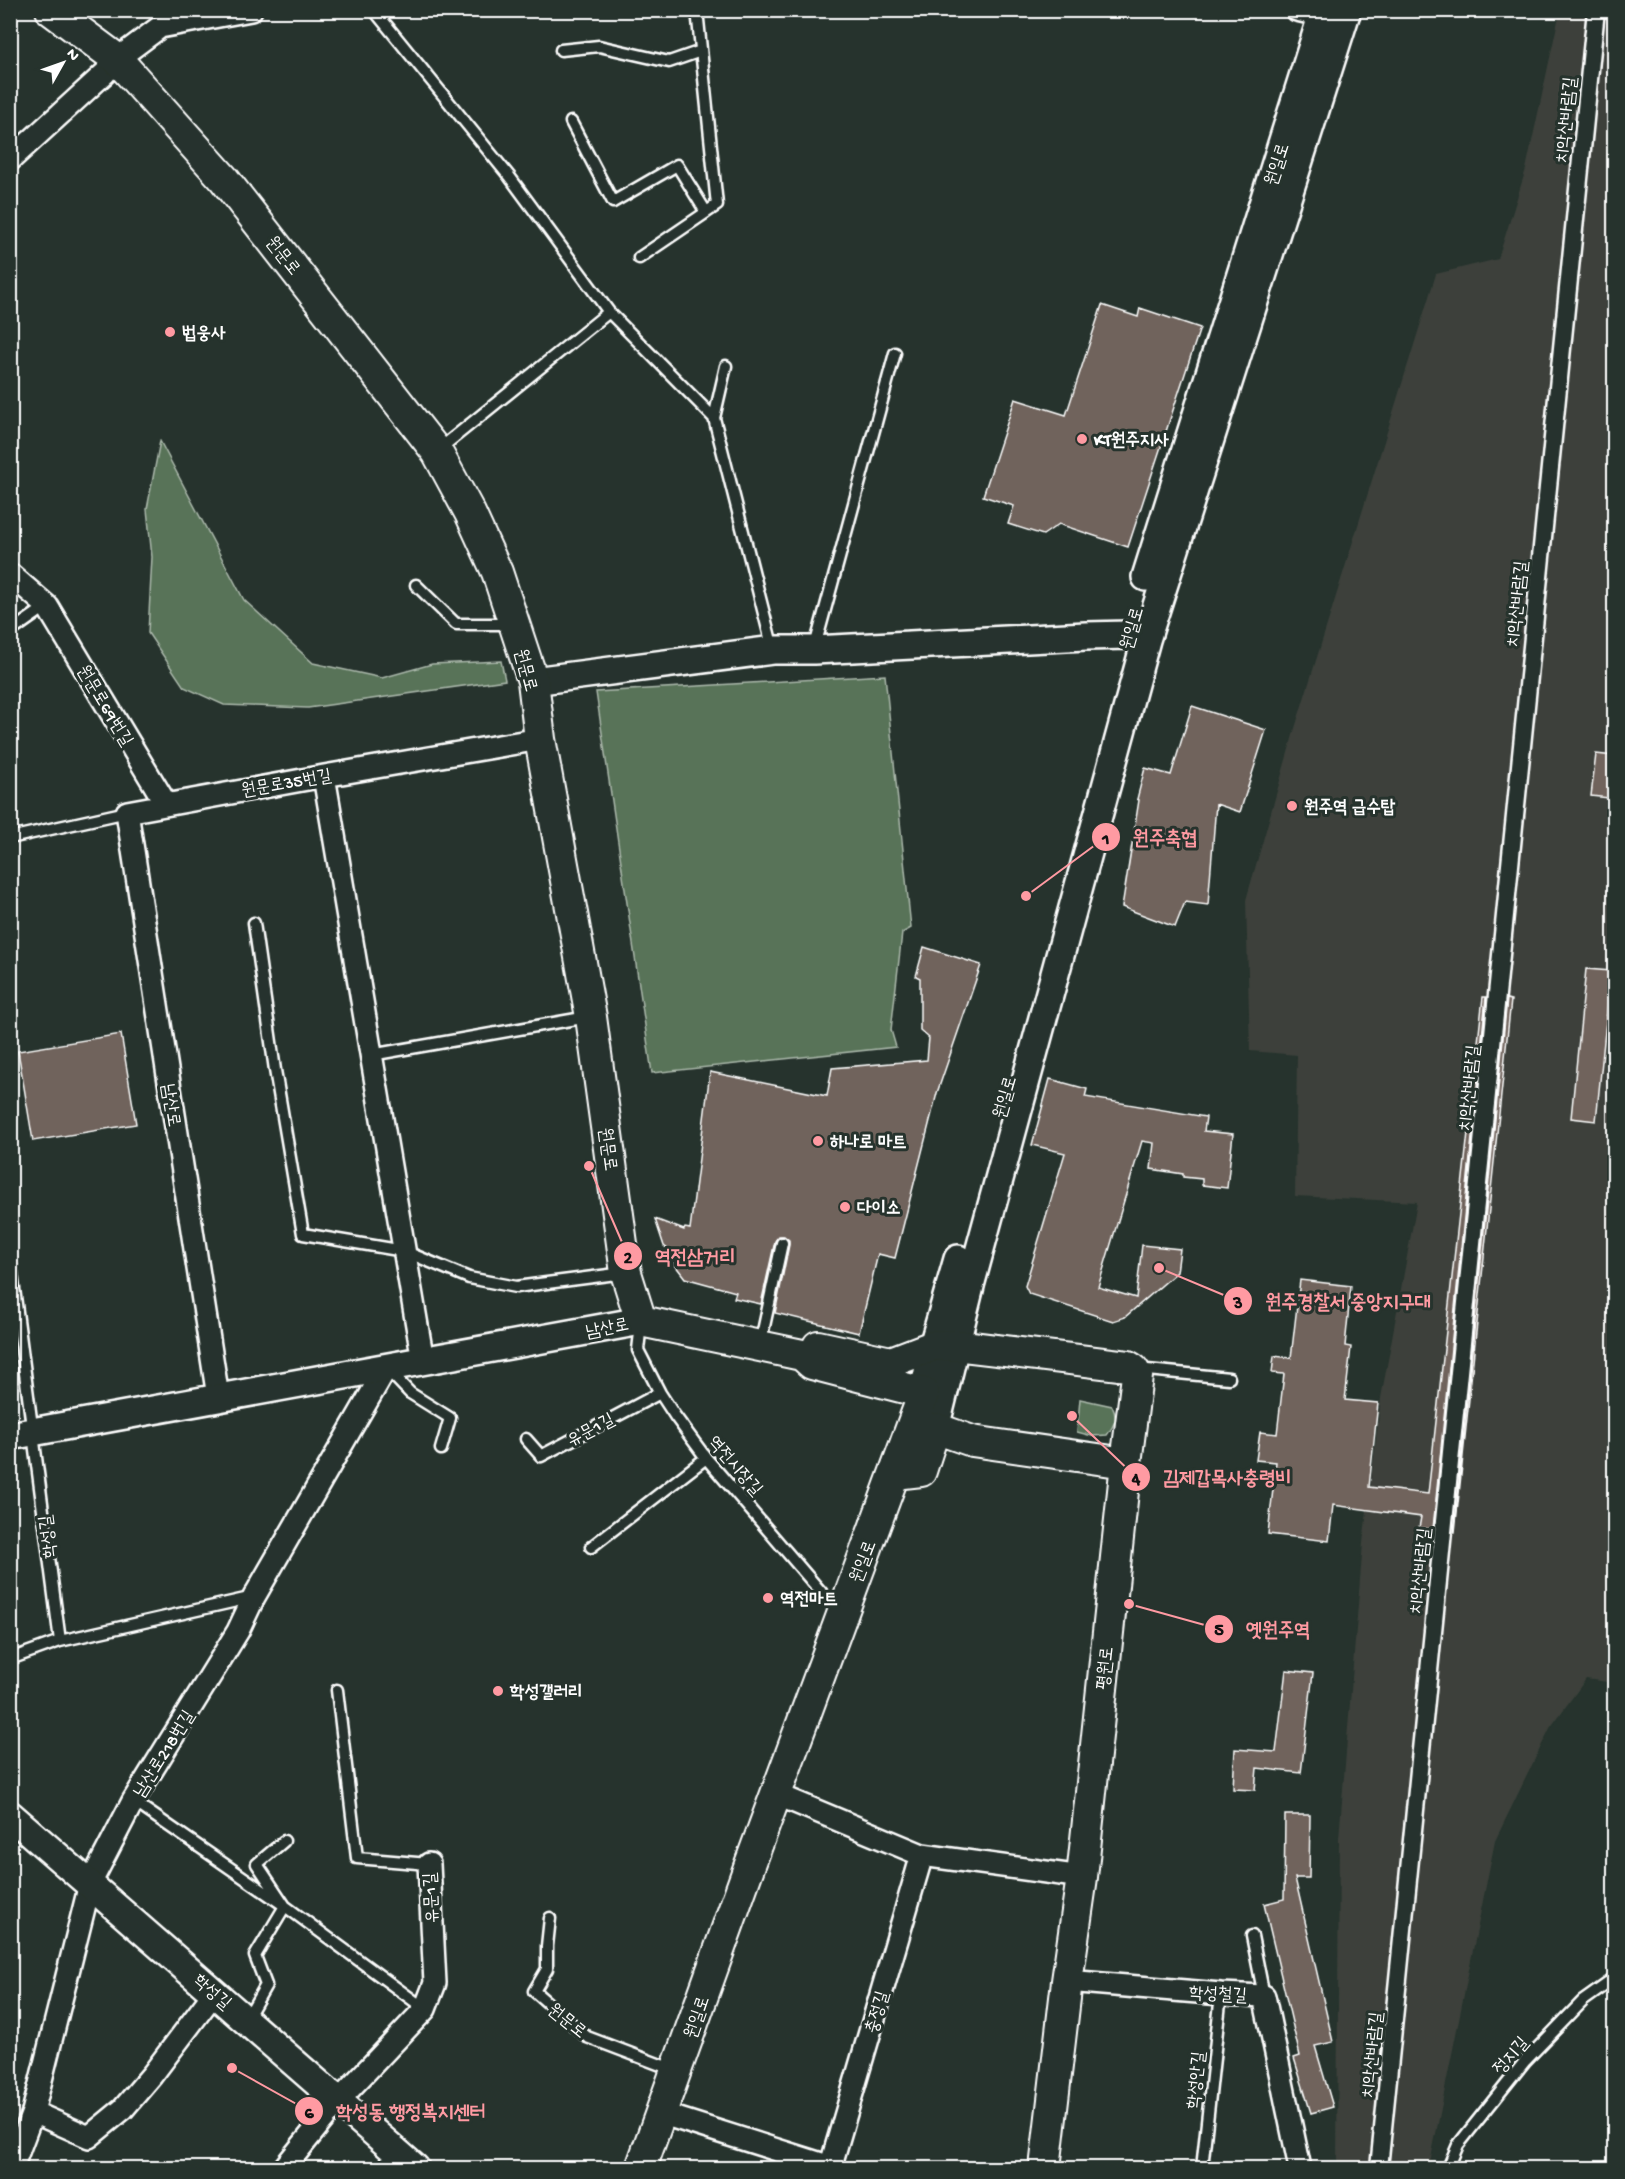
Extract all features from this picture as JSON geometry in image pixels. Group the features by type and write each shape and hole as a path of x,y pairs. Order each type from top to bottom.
{"main road":[{"name":"원문로","path":"61,13 117,59 224,179 437,452 470,513 497,572 533,681 540,739 591,1017 626,1273 641,1321"},
{"path":"641,1321 801,1354 812,1364 924,1393"},
{"path":"801,1354 817,1346 891,1362 944,1346 1128,1366 1133,1369"},
{"name":"평원로","path":"1046,2169 1067,1982 1082,1877 1137,1376 1133,1369"},
{"name":"원일로","path":"641,2169 748,1867 924,1393"},
{"path":"895,1474 921,1471 935,1428 972,1441 1126,1463"}],"street":[{"path":"10,160 105,74 117,59 160,27 251,10"},
{"name":"치악산바람길","path":"1379,2169 1596,10"},
{"name":"원일로","path":"944,1346 1040,969 1236,287 1323,12"},
{"name":"원문로69번길","path":"10,574 47,606 166,804"},
{"path":"533,681 773,650 1137,637"},
{"name":"원일로","path":"924,1393 971,1282 1137,637"},
{"name":"원문로35번길","path":"127,812 540,739"},
{"path":"324,776 423,1361"},
{"name":"남산로","path":"127,812 219,1397"},
{"name":"남산로","path":"22,1434 641,1321"},
{"path":"935,1428 944,1346"},
{"name":"남산로218번길","path":"12,2169 33,2112 90,1884 133,1801 238,1631 254,1597 386,1368"},
{"path":"924,1393 935,1428"},
{"path":"776,1794 922,1855 1082,1877"},
{"name":"학성길","path":"10,1815 415,2169"},
{"name":"충정길","path":"832,2168 922,1855"},
{"name":"유문1길","path":"284,2169 338,2100 425,2008 435,1983 429,1864"},
{"name":"학성철길","path":"1067,1982 1264,1996 1300,2169"},
{"path":"33,2112 89,2138 123,2109 152,2075 214,1993"},
{"path":"660,2113 832,2168"}],"lane":[{"path":"374,10 509,176 609,312 714,418"},
{"path":"639,258 717,204 697,10"},
{"path":"561,50 599,46 669,62 701,51"},
{"path":"571,122 613,202 677,165 706,212"},
{"path":"437,452 609,312"},
{"path":"814,650 895,352"},
{"path":"726,366 714,418 773,650"},
{"path":"416,585 456,624 514,624"},
{"path":"10,632 47,606"},
{"name":"원문로35번길","path":"10,838 127,812"},
{"path":"254,922 275,1070 303,1234 404,1251 469,1278 516,1287 626,1273"},
{"path":"371,1055 591,1017"},
{"path":"760,1345 782,1243"},
{"name":"학성길","path":"10,1258 22,1434 60,1641"},
{"name":"역전시장길","path":"641,1321 638,1350 660,1393 706,1458 841,1615"},
{"path":"386,1368 410,1393 450,1418 441,1449"},
{"path":"1133,1369 1229,1378"},
{"name":"유문1길","path":"526,1439 541,1456 660,1393"},
{"path":"591,1548 706,1458"},
{"path":"10,1659 60,1641 254,1597"},
{"name":"유문1길","path":"337,1690 357,1858 429,1864"},
{"path":"133,1801 285,1906 425,2008"},
{"path":"284,1841 258,1864 285,1906"},
{"path":"246,2020 266,1985 255,1956 285,1906"},
{"name":"원문로","path":"550,1918 547,1946 548,1969 534,1990 587,2037 677,2071"},
{"path":"1252,1936 1264,1996"},
{"name":"정지길","path":"1448,2169 1458,2145 1525,2061 1583,2001 1614,1980"},
{"name":"학성안길","path":"1202,2169 1221,1994"}],"shaded area":[{"path":"1560,11 1614,11 1614,439 1610,490 1614,669 1614,1683 1586,1679 1550,1728 1495,1841 1429,2168 1337,2168 1339,1838 1363,1543 1381,1398 1417,1202 1295,1196 1297,1055 1250,1051 1246,900 1295,728 1436,274 1498,259 1526,169"}],"green space":[{"path":"160,441 244,600 313,663 382,678 432,664 501,661 505,680 308,708 224,705 184,687 148,633 152,557 147,509"},
{"path":"885,675 911,928 902,933 891,1030 896,1047 652,1073 596,692"},
{"path":"1080,1399 1112,1406 1115,1421 1107,1435 1092,1436 1077,1432"}],"building":[{"name":"KT원주지사","path":"1102,305 1138,317 1140,308 1200,328 1128,547 1059,524 1043,535 1008,524 1014,506 983,496 1015,399 1066,415"},
{"path":"1192,706 1266,730 1240,812 1216,804 1208,905 1185,902 1175,927 1122,907 1139,800 1137,799 1145,768 1171,775"},
{"path":"1596,754 1614,756 1614,773 1611,773 1609,798 1591,796"},
{"path":"924,947 981,965 937,1093 895,1258 878,1254 859,1333 775,1313 789,1245 789,1240 784,1236 779,1236 775,1241 761,1304 734,1298 736,1292 685,1278 675,1265 677,1256 664,1246 655,1219 684,1230 685,1228 690,1229 710,1072 827,1096 832,1068 927,1060 929,1038 920,1030 920,978 916,976"},
{"path":"1586,969 1611,971 1596,1121 1571,1118"},
{"path":"1483,997 1486,997 1433,1529 1419,1528 1421,1517 1333,1505 1329,1541 1268,1534 1276,1462 1256,1460 1260,1432 1277,1434 1284,1374 1272,1373 1274,1356 1291,1358 1300,1280 1351,1286 1345,1346 1351,1347 1345,1400 1378,1403 1369,1487 1428,1494"},
{"path":"1507,999 1511,1000 1454,1532"},
{"path":"121,1034 136,1124 33,1141 18,1051"},
{"path":"1050,1079 1087,1089 1085,1097 1206,1117 1204,1131 1233,1134 1227,1188 1202,1185 1202,1179 1151,1169 1154,1143 1142,1141 1098,1287 1136,1298 1142,1245 1180,1249 1177,1272 1125,1317 1113,1321 1029,1294 1025,1286 1065,1153 1032,1145"},
{"path":"1286,1670 1313,1673 1301,1773 1257,1768 1255,1790 1233,1789 1235,1749 1276,1752"},
{"path":"1285,1815 1310,1815 1309,1878 1295,1878 1333,2042 1315,2046 1333,2107 1311,2113 1294,2058 1300,2056 1264,1904 1284,1899"}],"place":[{"name":"법웅사","path":"170,332"},
{"name":"KT원주지사","path":"1082,439"},
{"name":"원주역 급수탑","path":"1292,806"},
{"name":"원주축협","path":"1026,896"},
{"name":"하나로 마트","path":"818,1141"},
{"name":"역전삼거리","path":"589,1166"},
{"name":"다이소","path":"845,1207"},
{"name":"원주경찰서 중앙지구대","path":"1159,1268"},
{"name":"김제갑목사충령비","path":"1072,1416"},
{"name":"역전마트","path":"768,1598"},
{"name":"옛원주역","path":"1129,1604"},
{"name":"학성갤러리","path":"498,1691"},
{"name":"학성동 행정복지센터","path":"232,2068"}]}
